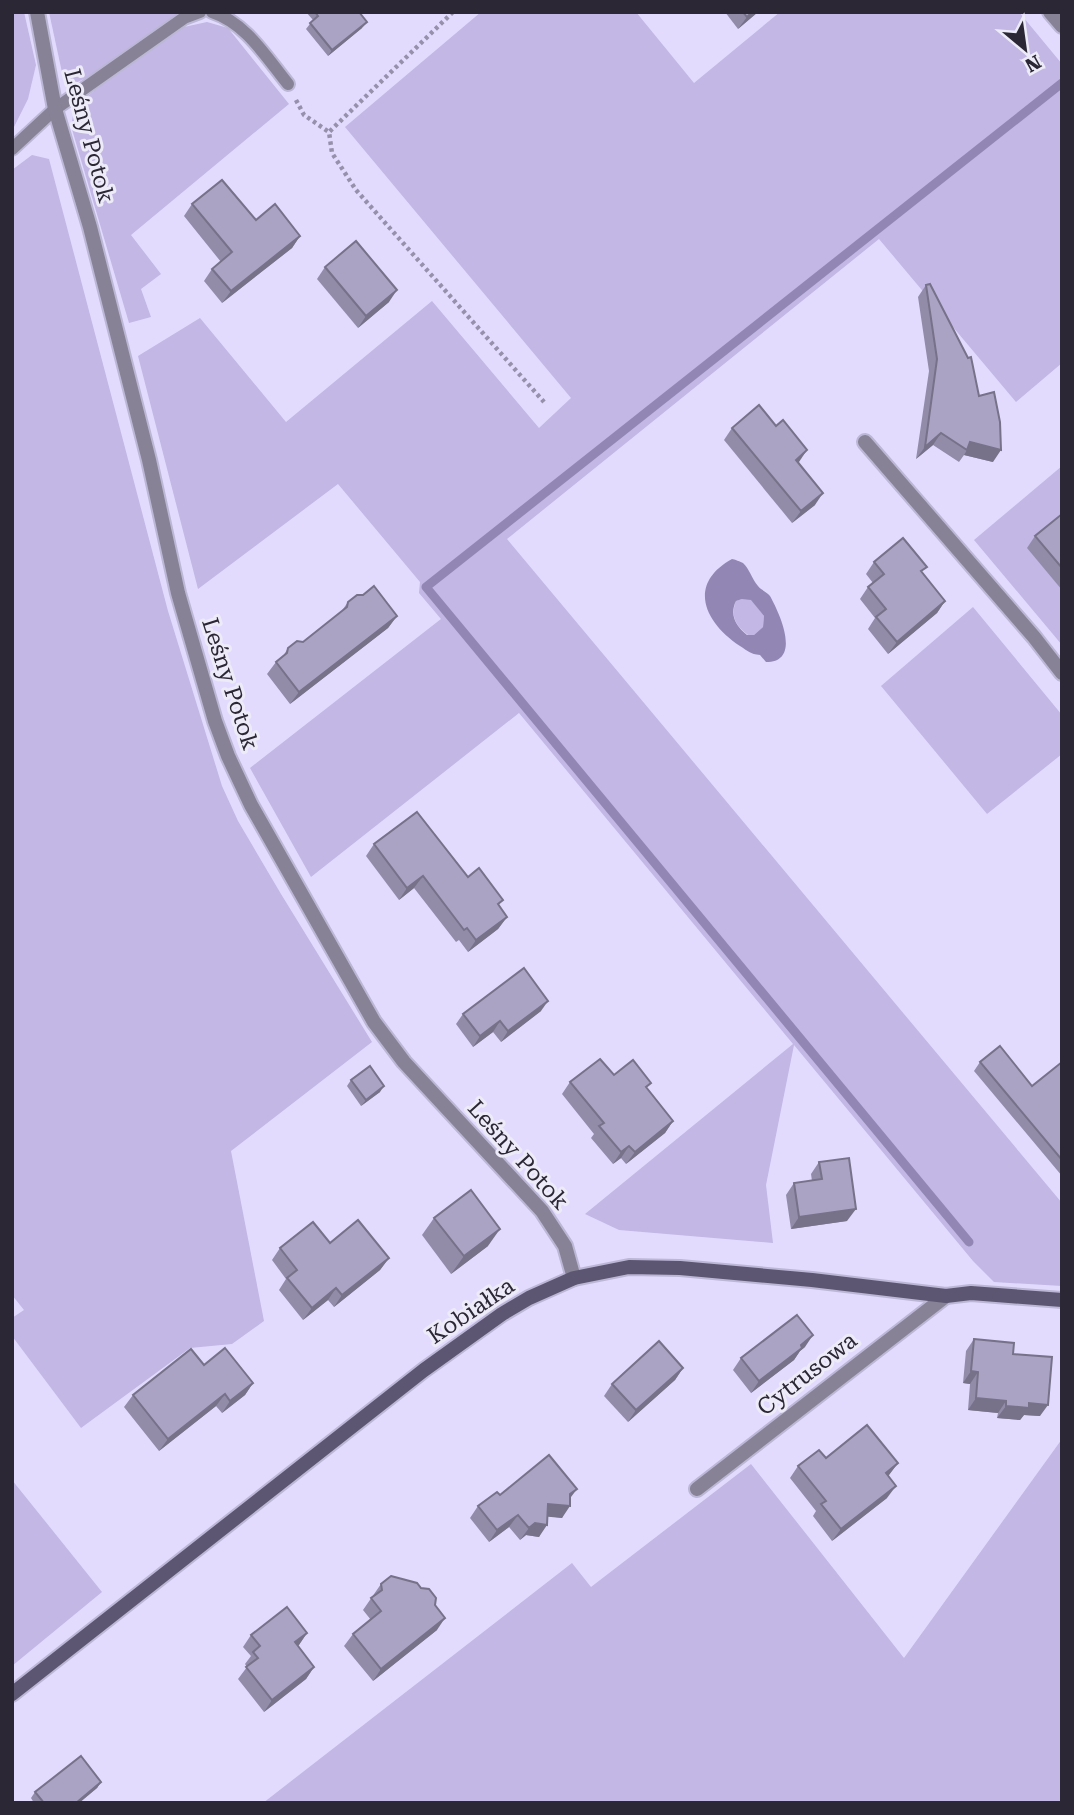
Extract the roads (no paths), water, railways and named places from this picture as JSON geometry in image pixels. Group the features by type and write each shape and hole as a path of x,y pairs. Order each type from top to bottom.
{"street":[{"name":"Leśny Potok","path":"37,12 55,110 90,227 149,460 178,593 215,721 228,756 251,805 374,1022 404,1062 542,1211 565,1246 574,1278"},
{"path":"1050,12 1062,26"},
{"path":"864,442 1062,673"},
{"name":"Kobiałka","path":"12,1694 434,1362 511,1309 574,1278 603,1271 654,1267 812,1279 946,1296 971,1293 1062,1300"},
{"name":"Cytrusowa","path":"697,1489 946,1296"}],"lane":[{"path":"12,149 55,110 184,18 200,12"},
{"path":"212,12 226,17 242,28 288,84"}],"waterway":[{"path":"969,1242 426,587 1062,83"}]}
